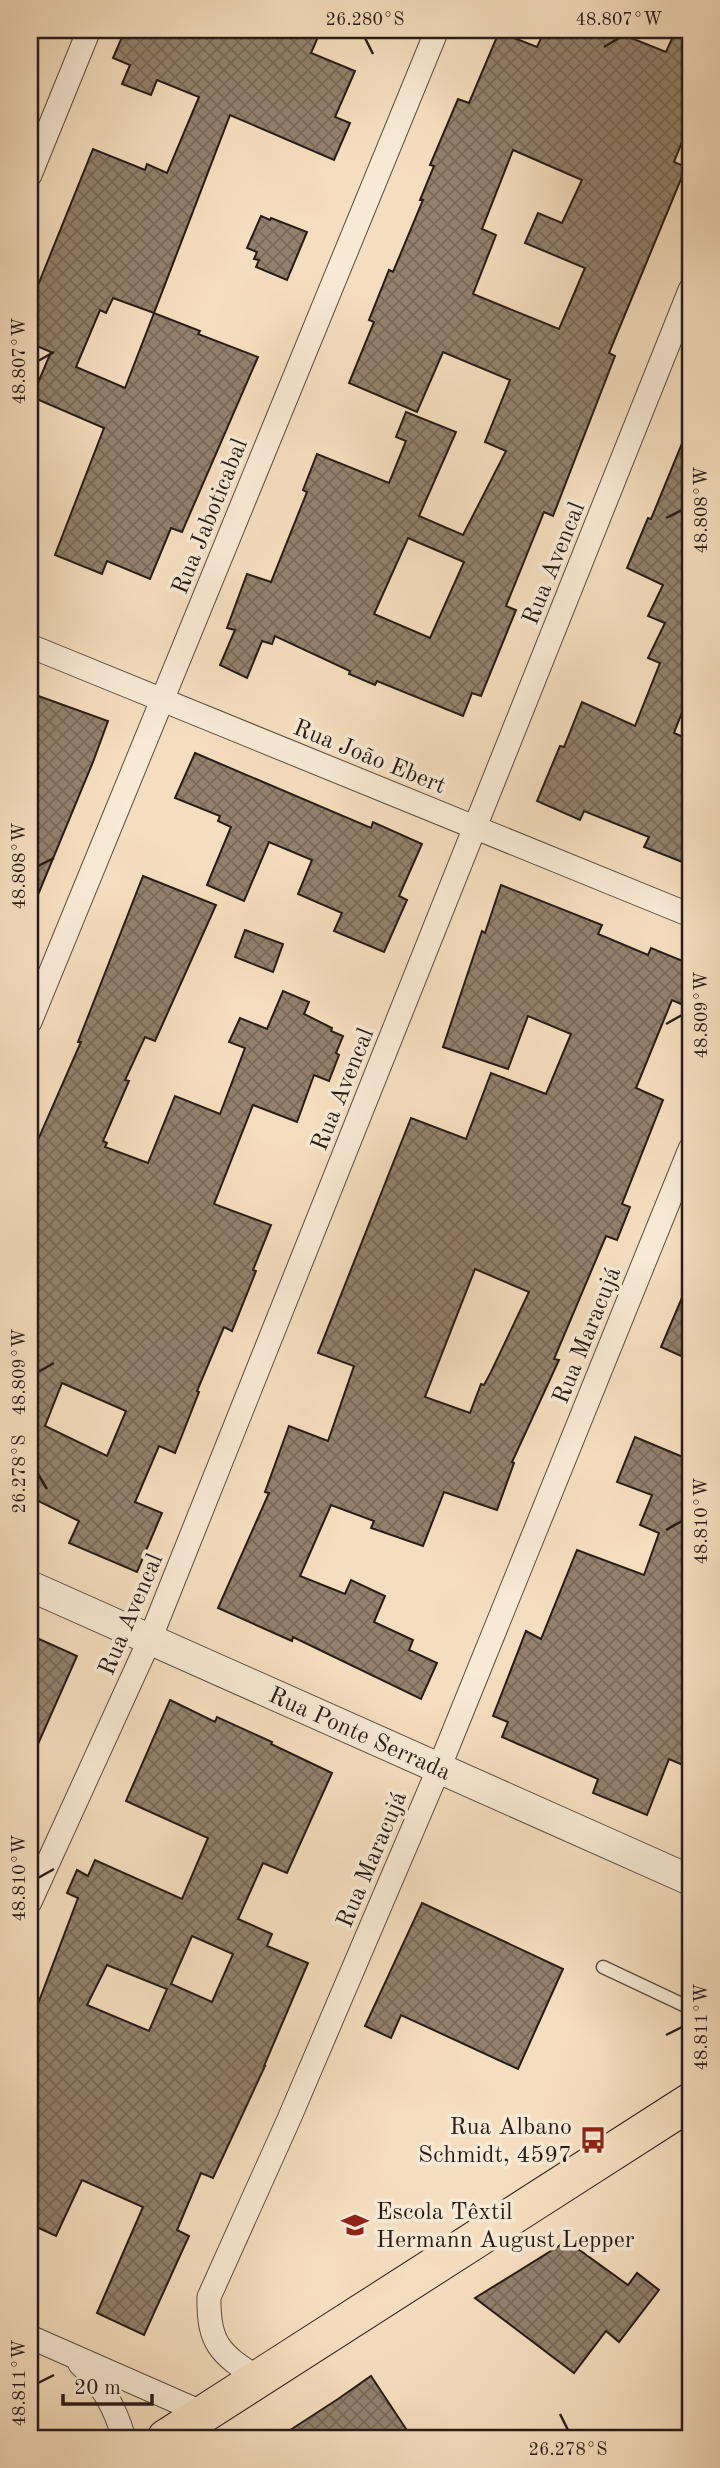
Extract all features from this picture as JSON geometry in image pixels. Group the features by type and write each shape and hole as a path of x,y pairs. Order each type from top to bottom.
{"main road":[{"path":"166,2438 690,2102"}],"street":[{"path":"30,175 89,30"},
{"name":"Rua Jaboticabal","path":"30,1022 437,30"},
{"name":"Rua Avencal","path":"30,1902 150,1639 690,290"},
{"name":"Rua João Ebert","path":"30,646 690,915"},
{"name":"Rua Maracujá","path":"258,2378 232,2361 217,2345 208,2323 209,2297 289,2119 439,1768 690,1149"},
{"name":"Rua Ponte Serrada","path":"30,1586 690,1880"},
{"path":"30,2337 203,2413"},
{"path":"70,2355 104,2390 117,2413 124,2438"}],"lane":[{"path":"603,1967 690,2008"}],"building":[{"path":"125,30 321,30 311,53 355,71 335,117 350,123 334,160 230,115 154,313 200,331 198,334 258,357 182,532 171,528 150,579 107,561 102,574 55,555 104,428 32,397 51,352 30,343 30,305 93,149 145,170 147,164 167,173 199,97 157,80 151,95 122,84 130,65 113,58","holes":["113,298 154,313 125,388 76,367 100,310 106,313"]},
{"path":"545,30 611,30 666,52 676,30 690,30 690,122 674,162 686,167 609,353 615,356 553,516 544,512 506,606 516,610 481,696 472,693 463,716 377,681 375,685 349,674 350,671 275,636 272,644 262,641 247,678 220,665 235,630 227,628 247,574 271,582 307,492 303,490 317,454 389,483 406,441 396,437 406,412 456,432 419,516 463,535 506,451 485,442 510,380 443,352 417,412 349,383 374,322 369,320 389,270 393,272 423,200 420,200 434,166 430,165 458,99 469,103 499,32 537,47","holes":["513,150 582,180 562,223 538,213 525,243 585,268 559,329 473,294 496,235 482,229","408,538 464,562 430,638 374,614"]},
{"path":"261,216 307,232 287,280 256,267 259,260 254,259 257,252 247,248"},
{"path":"690,424 690,692 674,733 690,740 690,865 644,847 649,837 584,811 580,820 537,801 560,746 564,747 582,702 635,726 660,663 648,658 665,623 648,616 663,585 627,568 648,518 651,519"},
{"path":"30,693 108,721 30,914"},
{"path":"195,753 371,828 373,822 422,844 399,896 407,900 384,952 334,931 342,913 298,894 312,860 269,842 244,901 207,885 231,827 218,821 220,816 175,798"},
{"path":"143,876 216,905 155,1041 145,1037 125,1080 129,1081 103,1141 107,1143 105,1147 148,1163 175,1096 220,1114 245,1048 229,1042 240,1018 267,1029 283,991 309,1002 304,1014 343,1036 329,1081 314,1075 297,1122 253,1105 214,1204 271,1225 232,1331 224,1327 175,1453 159,1446 135,1502 162,1513 137,1572 69,1543 79,1521 30,1497 30,1158 81,1042 78,1042","holes":["62,1383 126,1411 107,1456 45,1426"]},
{"path":"501,885 602,925 598,934 648,955 651,948 685,962 682,969 690,972 690,1008 672,1000 636,1088 663,1100 622,1204 630,1207 617,1240 606,1236 554,1359 559,1360 512,1462 514,1463 497,1510 444,1492 423,1546 371,1528 374,1521 331,1505 300,1576 345,1594 351,1580 385,1596 374,1622 413,1640 409,1650 437,1663 421,1699 293,1637 292,1641 218,1608 269,1493 265,1492 289,1426 328,1441 354,1366 318,1353 411,1118 466,1139 491,1073 546,1094 571,1034 528,1016 508,1069 443,1047 482,931 485,933","holes":["475,1269 529,1292 491,1372 484,1385 481,1384 470,1413 425,1397"]},
{"path":"245,930 283,944 273,972 235,957"},
{"path":"690,1279 690,1360 661,1347"},
{"path":"635,1437 690,1460 690,1768 669,1759 647,1815 593,1793 598,1779 502,1737 508,1722 493,1716 526,1631 541,1639 577,1550 644,1575 659,1533 640,1525 652,1495 617,1482"},
{"path":"30,1635 77,1656 30,1762"},
{"path":"170,1700 215,1722 217,1717 332,1773 287,1873 263,1863 238,1919 272,1934 267,1946 308,1963 265,2066 213,2178 201,2173 177,2230 189,2236 144,2335 97,2313 143,2207 82,2180 56,2236 30,2224 30,2025 78,1898 67,1893 77,1870 88,1876 95,1860 182,1899 208,1838 126,1801","holes":["192,1936 233,1954 212,2002 171,1984","107,1965 167,1989 149,2031 87,2005"]},
{"path":"422,1903 563,1969 518,2069 401,2015 391,2038 365,2026"},
{"path":"567,2241 628,2285 637,2273 659,2290 619,2342 606,2331 574,2373 475,2298"},
{"path":"371,2376 412,2438 278,2438 338,2399"}],"place":[{"name":"Rua Albano Schmidt, 4597","path":"593,2140"},
{"name":"Escola Têxtil Hermann August Lepper","path":"355,2225"}]}
